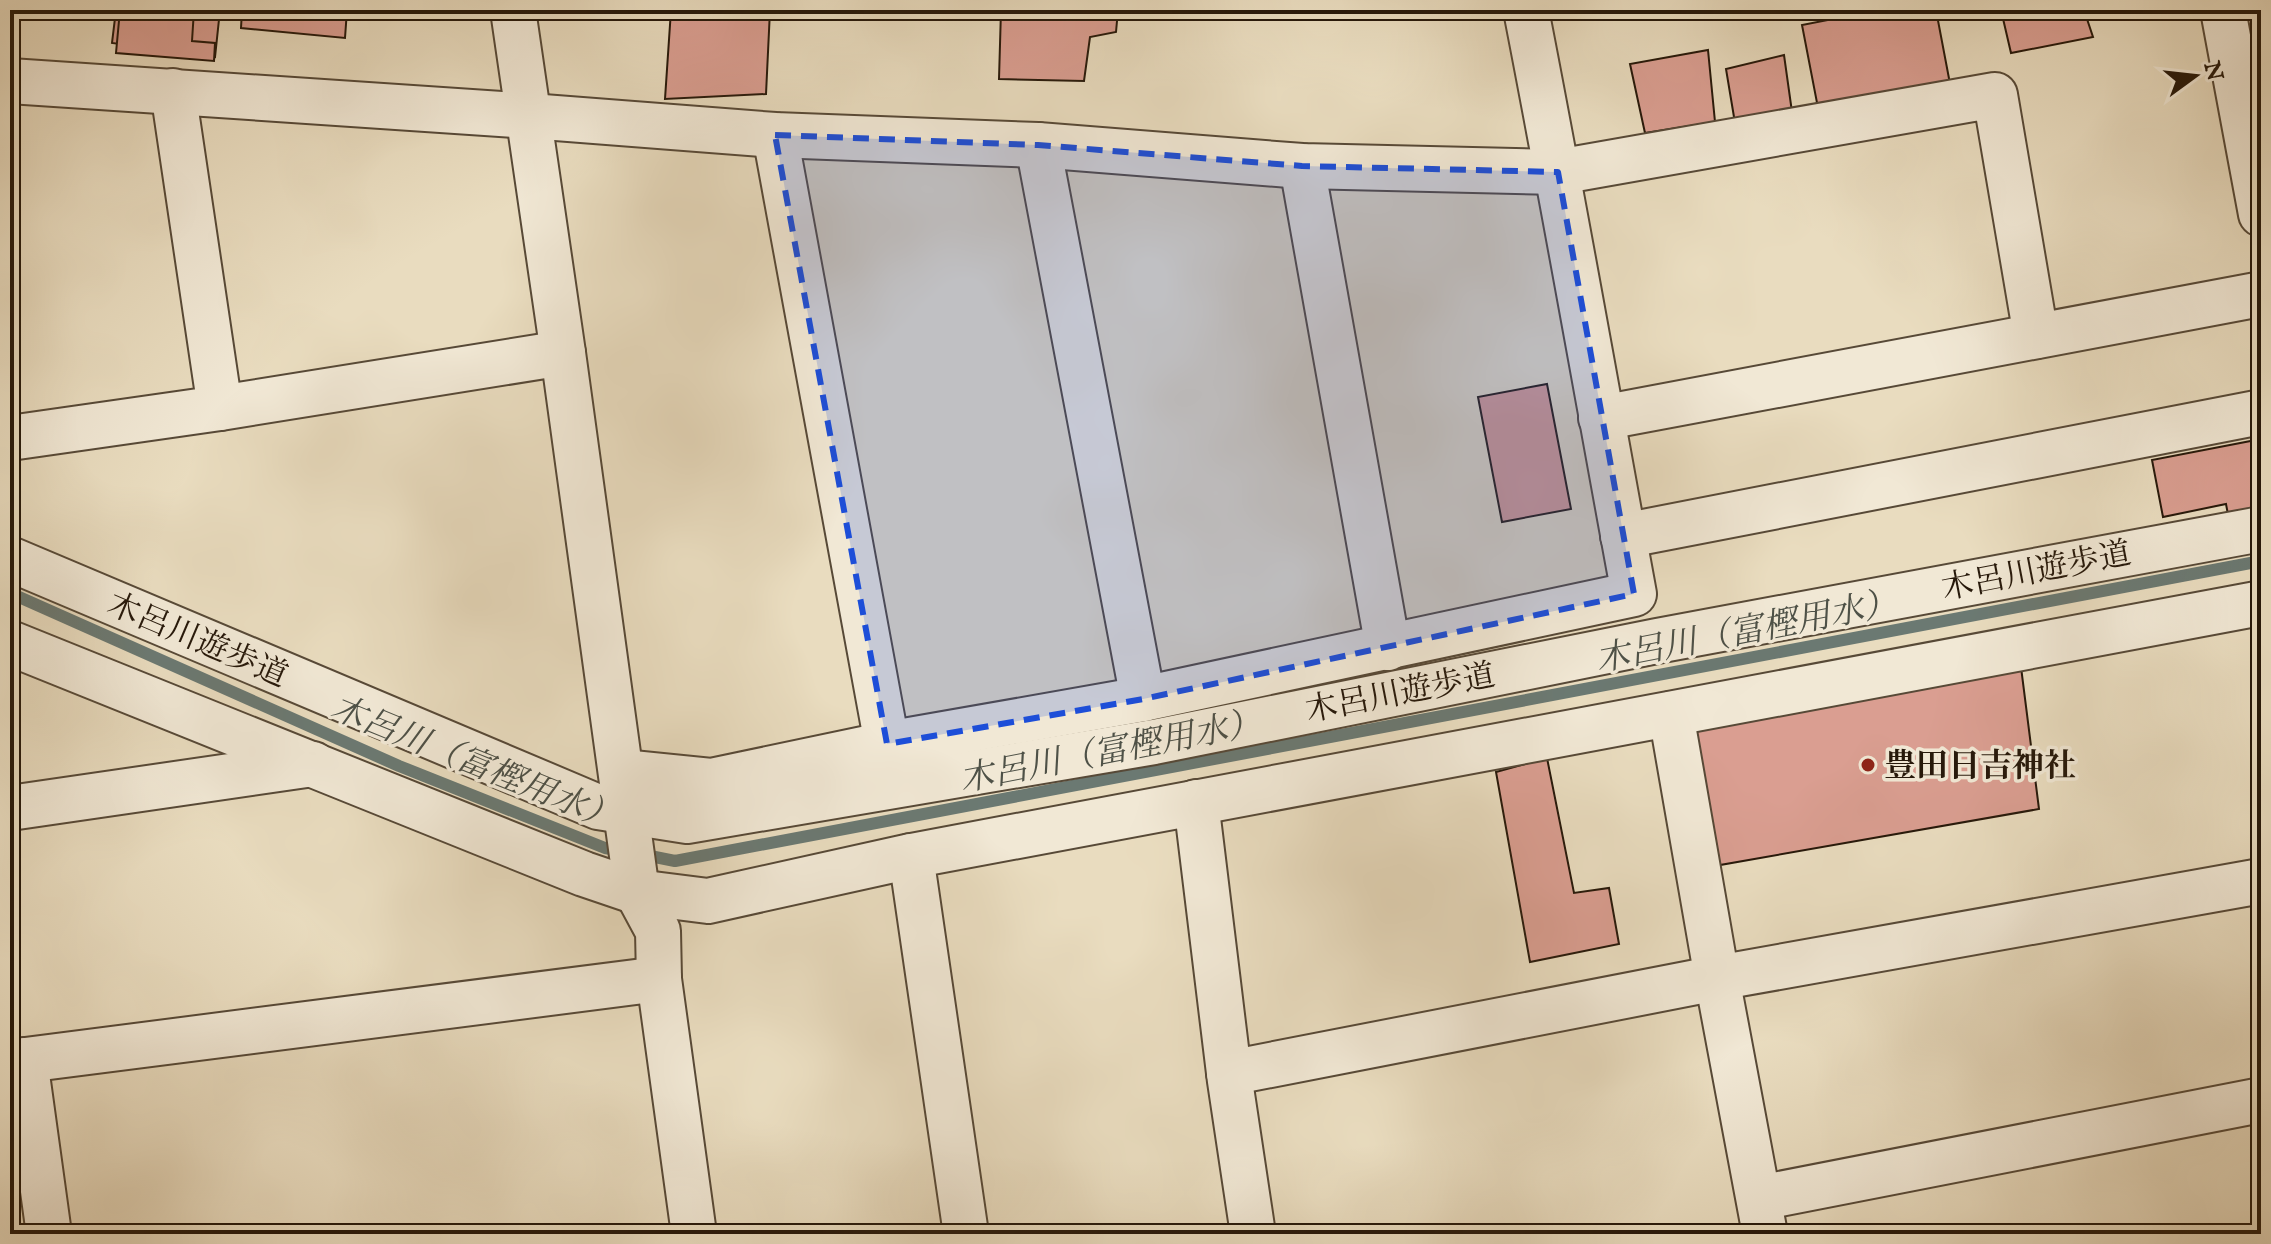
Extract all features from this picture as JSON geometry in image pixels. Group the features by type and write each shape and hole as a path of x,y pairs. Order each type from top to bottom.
{"street":[{"path":"513,10 635,879 658,931 659,979 694,1234"},
{"path":"625,800 887,744 1143,699 1634,594 1526,10"},
{"path":"2223,10 2261,214"},
{"path":"10,81 775,135 1038,145 1302,166 1558,172 1995,95 2036,336"},
{"path":"173,91 220,408"},
{"path":"775,135 887,744"},
{"path":"1038,145 1143,699"},
{"path":"1302,166 1388,648"},
{"path":"1601,418 2261,294"},
{"path":"10,438 563,353"},
{"path":"1623,536 2261,412"},
{"name":"木呂川遊歩道","path":"10,559 598,807 625,800 687,821 1154,742 1672,638 2261,529"},
{"path":"10,643 584,874 635,879 708,901 911,856 2261,603"},
{"path":"1671,714 1762,1216 2261,1100"},
{"path":"10,808 315,764"},
{"path":"1196,802 1229,1073 1253,1234"},
{"path":"911,856 966,1234"},
{"path":"1229,1073 1717,978 2261,881"},
{"path":"49,1234 17,1061 659,979"}],"highlighted area":[{"path":"775,135 1038,145 1302,166 1558,172 1634,594 1143,699 887,744"}],"building":[{"path":"116,10 220,10 215,57 112,43"},
{"path":"120,10 194,10 192,41 215,43 214,61 116,53"},
{"path":"242,10 347,10 345,38 241,28"},
{"path":"671,10 770,10 766,94 665,99"},
{"path":"1001,10 1118,10 1116,32 1090,37 1084,81 999,79"},
{"path":"1879,10 1936,10 1951,89 1818,108 1802,25"},
{"path":"2001,10 2084,10 2093,37 2011,53"},
{"path":"1708,50 1715,122 1645,133 1630,64"},
{"path":"1784,55 1792,112 1735,123 1726,69"},
{"path":"1547,384 1571,509 1502,522 1478,397"},
{"path":"2261,439 2261,519 2230,525 2226,504 2163,517 2152,460"},
{"name":"豊田日吉神社","path":"2021,667 2039,809 1720,865 1694,721"},
{"path":"1547,758 1574,893 1609,888 1619,944 1530,962 1496,772"}],"waterway":[{"name":"木呂川（富樫用水）","path":"640,854 675,861 2261,561"},
{"name":"木呂川（富樫用水）","path":"10,593 399,766 605,848 622,851"}],"place":[{"name":"豊田日吉神社","path":"1868,765"}]}
